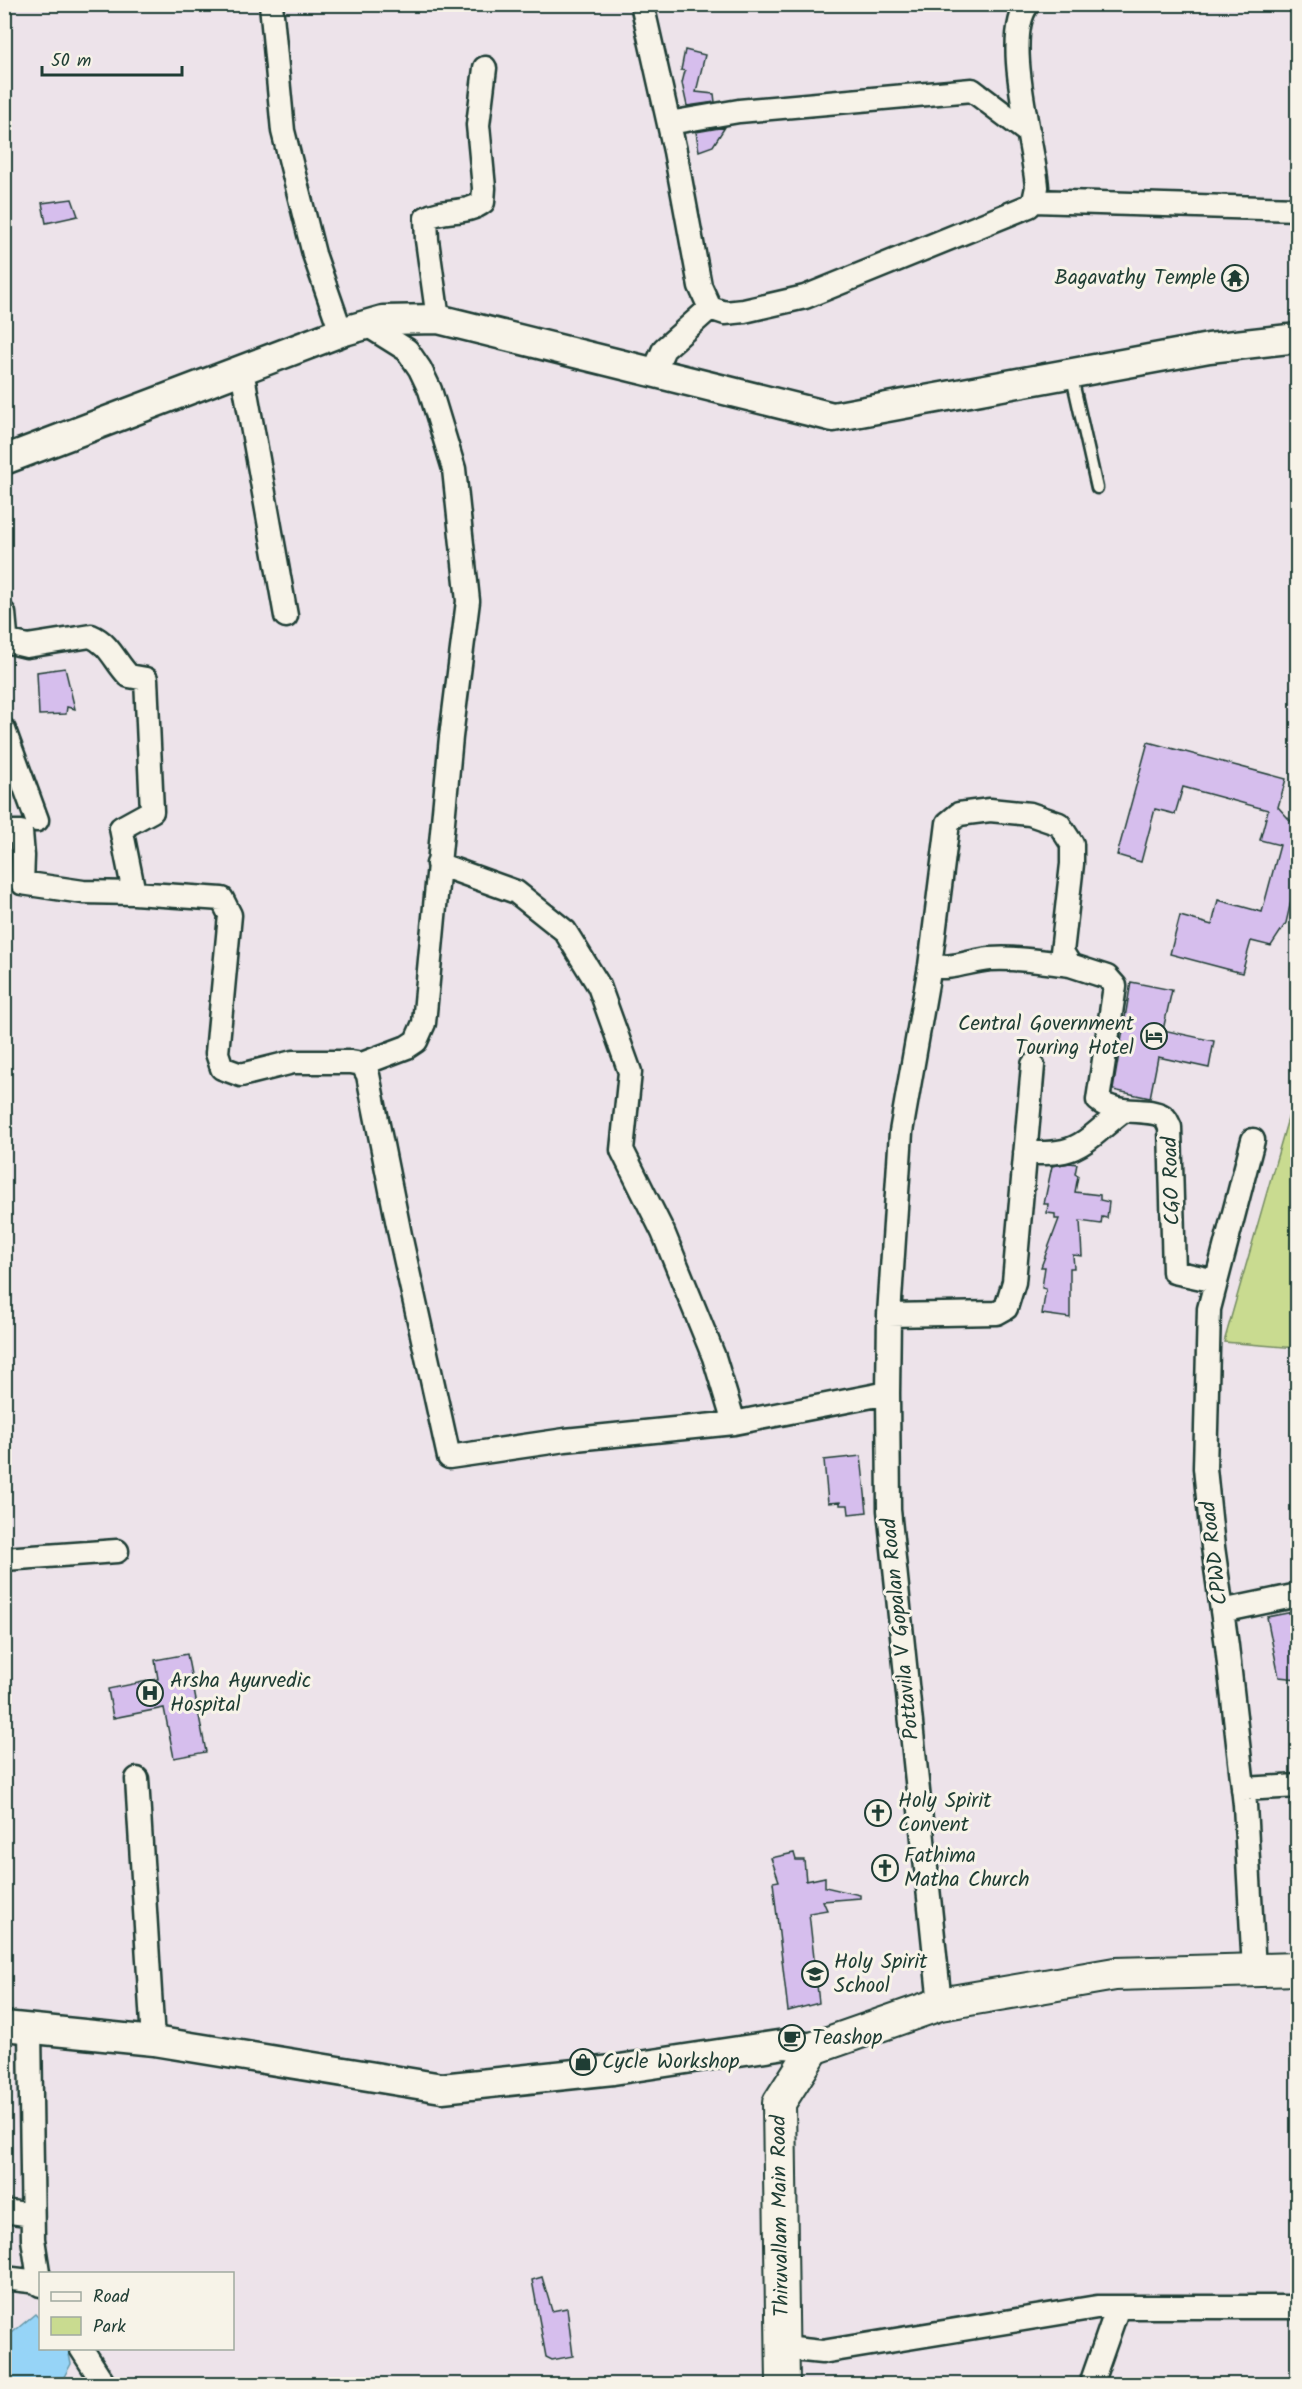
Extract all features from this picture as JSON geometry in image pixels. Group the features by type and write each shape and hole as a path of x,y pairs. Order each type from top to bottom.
{"main road":[{"path":"814,2048 940,2004 1115,1974 1298,1969"},
{"name":"Thiruvallam Main Road","path":"783,2385 779,2103 814,2048"}],"street":[{"path":"4,832 21,832 22,883 83,892 222,899 230,915 217,1053 222,1068 241,1075 292,1062 362,1064 407,1047 421,1034 424,1023 451,736 468,601 454,469 442,424 420,369 407,350 354,328 314,254 283,131 271,4"},
{"path":"642,4 669,123 700,286 710,308 725,313 805,297 1020,211 1034,201 1037,194 1037,176 1019,69 1017,33 1020,18 1028,4"},
{"path":"438,319 426,218 434,213 476,208 483,202 484,188 478,124 485,68"},
{"path":"669,123 739,111 972,90 1029,133"},
{"path":"1034,201 1298,209"},
{"path":"654,371 664,349 710,308"},
{"path":"4,460 354,328 383,320 438,319 833,417 1209,348 1298,338"},
{"path":"242,370 286,616"},
{"path":"5,629 10,642 27,646 91,636 109,648 129,676 146,679 152,811 121,828 134,893"},
{"path":"4,730 37,820"},
{"name":"Pottavila V Gopalan Road","path":"940,2004 889,1510 889,1315 901,1132 930,966 948,823 958,814 990,810 1030,814 1059,824 1072,844 1072,864 1062,952 1070,964"},
{"path":"438,864 516,892 565,931 599,986 630,1072 622,1150 667,1242 714,1357 734,1423"},
{"path":"930,966 944,969 990,959 1070,964"},
{"name":"CGO Road","path":"1070,964 1107,977 1115,986 1098,1100 1105,1107 1155,1114 1166,1118 1170,1127 1174,1272 1216,1281"},
{"path":"362,1064 368,1074 399,1235 449,1457 565,1440 734,1423 888,1393"},
{"path":"889,1315 997,1313 1006,1308 1014,1282 1033,1065"},
{"path":"1025,1153 1061,1152 1072,1149 1094,1135 1123,1111"},
{"name":"CPWD Road","path":"1253,1140 1209,1309 1205,1468 1243,1789 1254,1970"},
{"path":"4,1559 117,1551"},
{"path":"1222,1611 1298,1595"},
{"path":"137,1779 154,2041"},
{"path":"1243,1789 1298,1786"},
{"path":"39,2278 33,2239 17,2028 154,2041 442,2088 613,2070 785,2044 814,2048"},
{"path":"4,2211 32,2215"},
{"path":"4,2278 39,2284"},
{"path":"784,2348 822,2352 1097,2307 1298,2307"},
{"path":"1091,2385 1118,2307"},
{"path":"82,2350 104,2385"}],"lane":[{"path":"1071,373 1097,488"}],"green space":[{"path":"1297,1087 1297,1348 1224,1342"}],"water":[{"path":"35,2314 39,2318 39,2350 68,2350 71,2364 60,2384 5,2384 7,2337"}],"building":[{"path":"685,50 705,55 696,92 714,94 715,102 687,106 682,83 685,71 681,70"},
{"path":"725,127 713,146 699,151 696,132"},
{"path":"72,199 78,216 46,223 42,203"},
{"path":"65,668 75,709 67,707 66,714 39,715 37,672"},
{"path":"1148,742 1286,779 1278,807 1298,829 1298,871 1286,923 1271,946 1251,941 1242,973 1170,954 1180,916 1212,925 1218,900 1262,912 1280,845 1260,840 1268,810 1183,787 1175,814 1155,809 1141,862 1117,855"},
{"name":"Central Government Touring Hotel","path":"1131,982 1172,990 1163,1030 1214,1041 1209,1068 1158,1057 1150,1098 1113,1090"},
{"path":"1077,1164 1075,1174 1078,1176 1075,1192 1100,1195 1100,1200 1109,1202 1107,1218 1102,1217 1101,1224 1080,1221 1082,1256 1073,1255 1074,1268 1070,1268 1070,1318 1042,1314 1046,1289 1042,1288 1045,1267 1041,1267 1059,1219 1055,1219 1055,1214 1047,1213 1048,1204 1044,1204 1052,1166"},
{"path":"861,1456 867,1512 849,1514 848,1505 840,1505 840,1502 828,1503 824,1460"},
{"path":"1298,1611 1298,1679 1279,1677 1267,1617"},
{"path":"187,1654 206,1752 174,1758 164,1708 113,1718 108,1689 158,1679 155,1660"},
{"path":"794,1853 796,1860 804,1860 806,1881 825,1877 825,1887 860,1895 860,1898 823,1901 827,1910 809,1913 819,2003 788,2011 773,1882 779,1881 771,1858"},
{"path":"542,2277 552,2311 567,2308 573,2356 552,2360 546,2357 532,2280"}],"place":[{"name":"Bagavathy Temple","path":"1235,278"},
{"name":"Central Government Touring Hotel","path":"1154,1036"},
{"name":"Arsha Ayurvedic Hospital","path":"150,1693"},
{"name":"Holy Spirit Convent","path":"878,1813"},
{"name":"Fathima Matha Church","path":"885,1868"},
{"name":"Holy Spirit School","path":"815,1974"},
{"name":"Teashop","path":"792,2038"},
{"name":"Cycle Workshop","path":"583,2062"}]}
